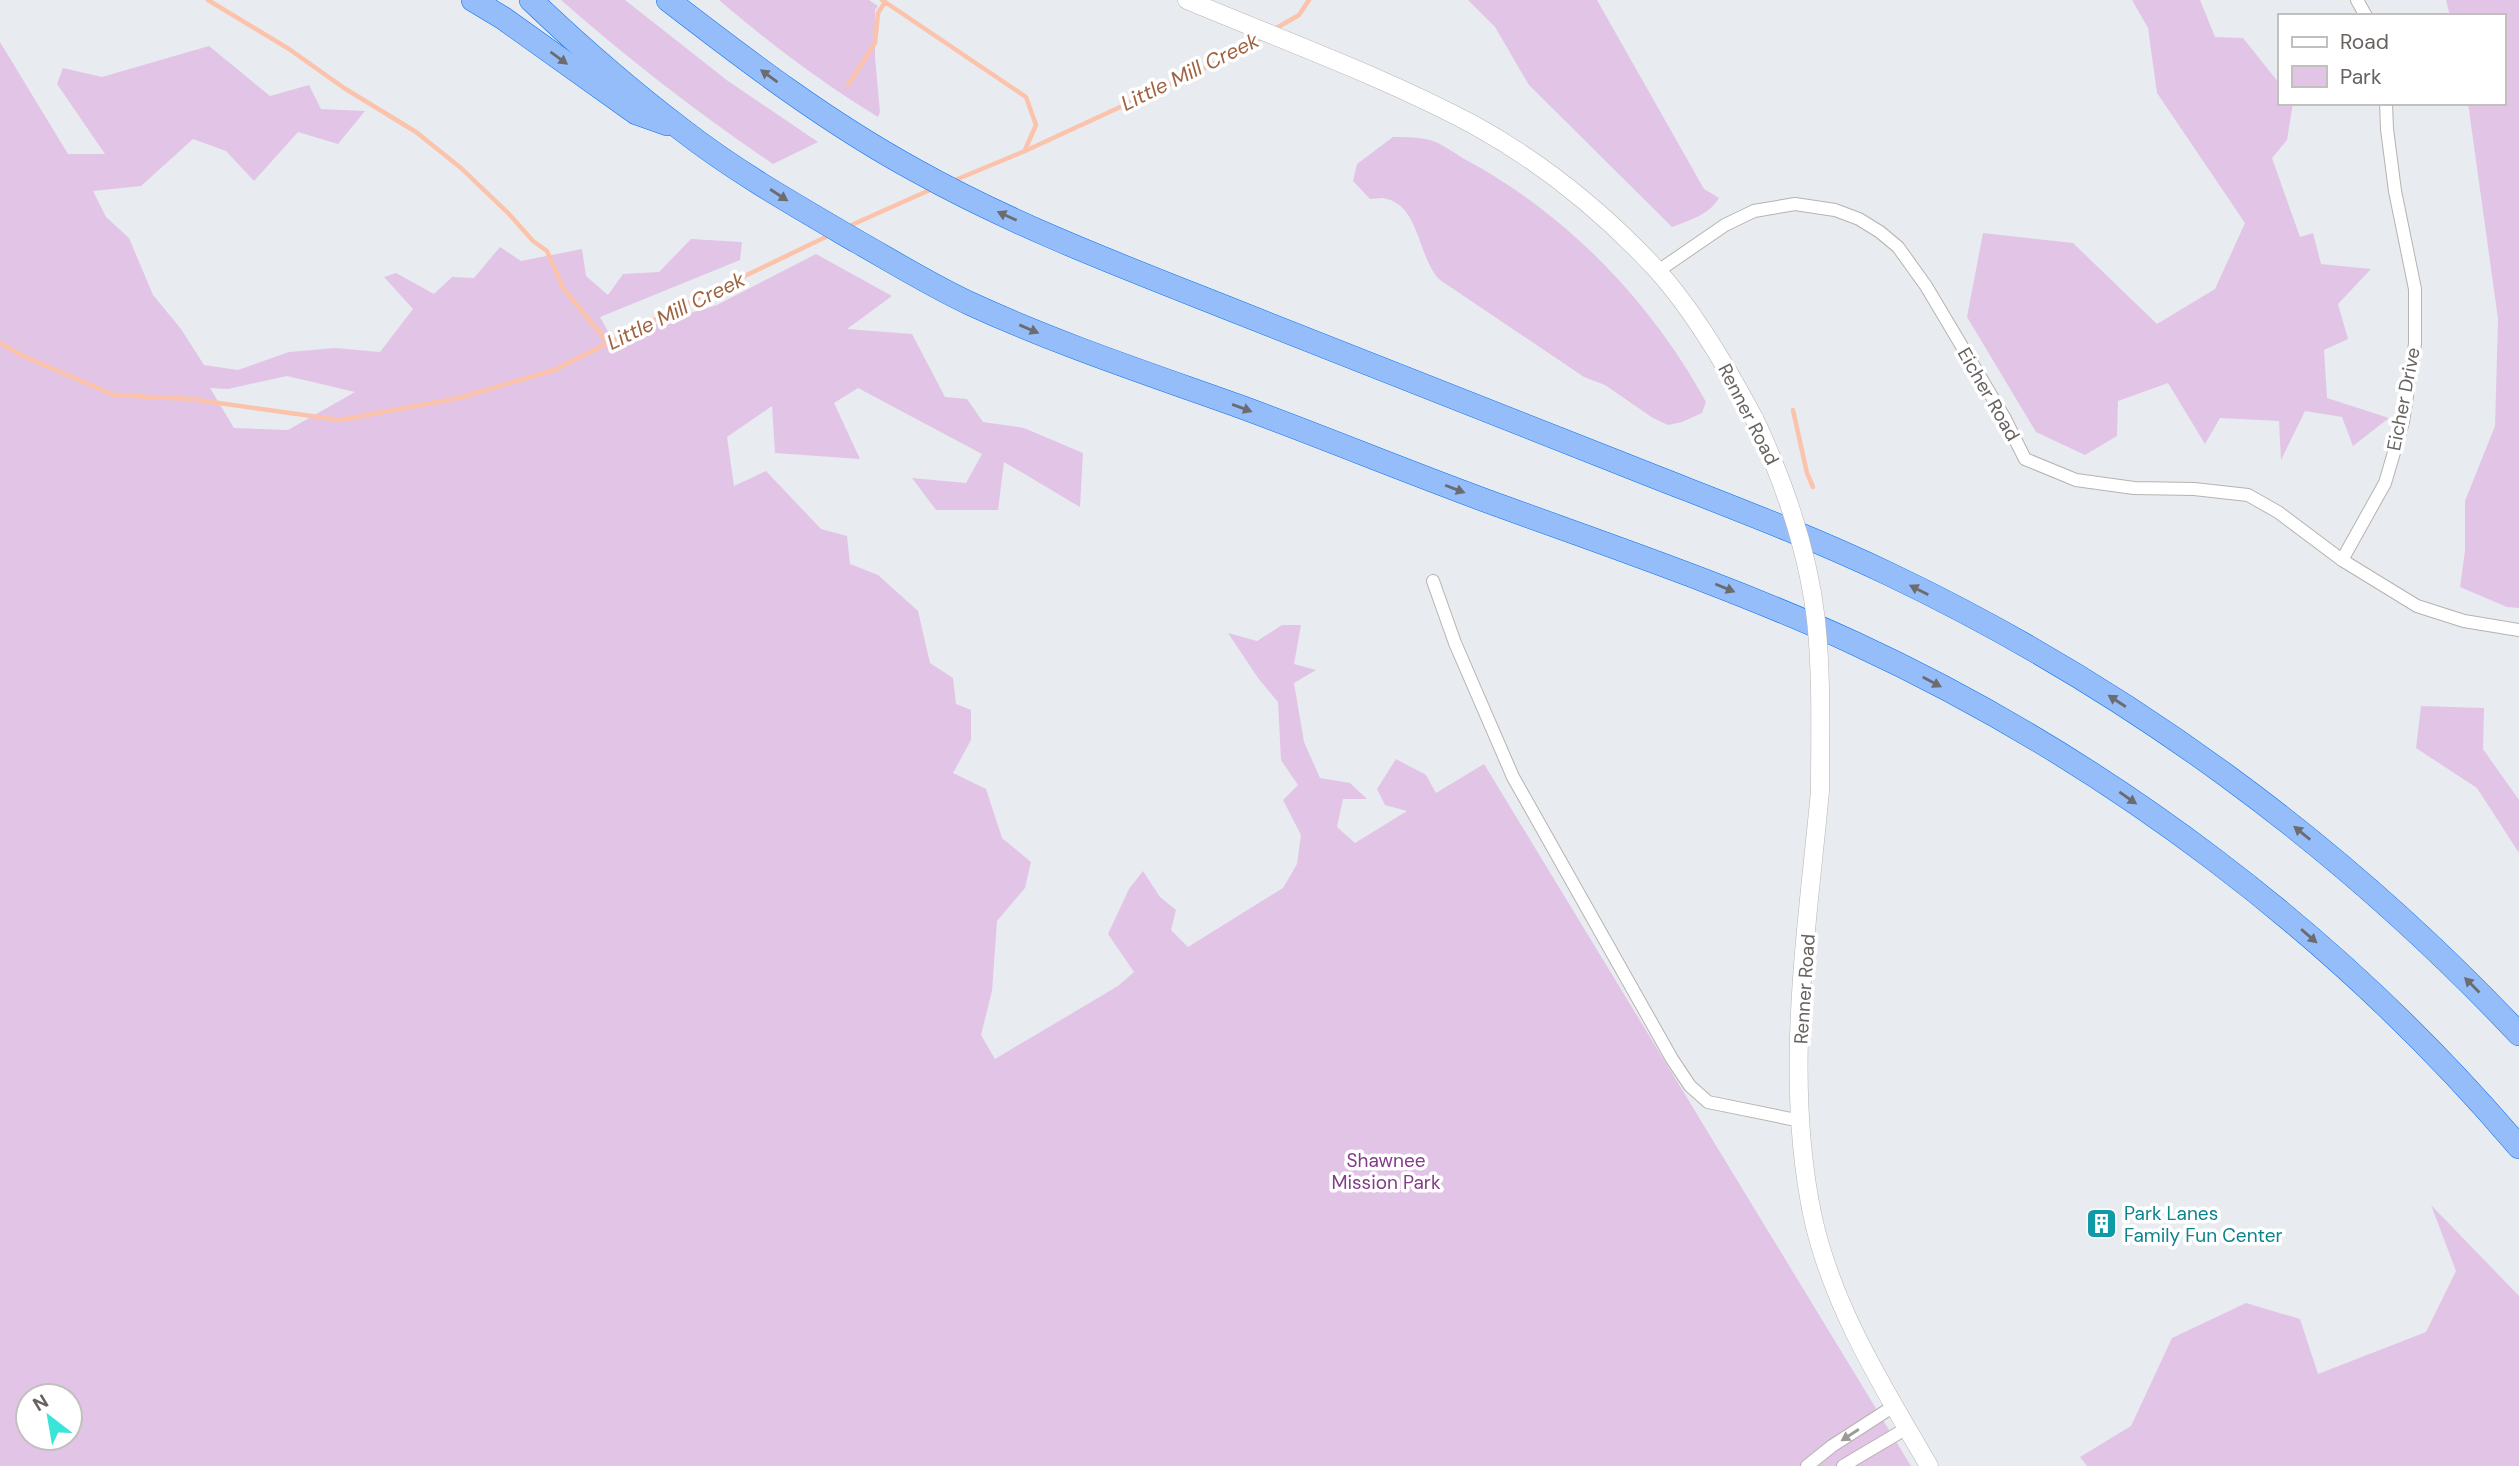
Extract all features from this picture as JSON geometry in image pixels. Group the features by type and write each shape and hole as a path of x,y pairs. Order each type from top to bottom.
{"highway":[{"path":"473,0 503,18 635,113 681,129"},
{"path":"531,0 681,129 722,158 787,201 967,302 1067,345 1662,563 1853,643 1987,711 2114,789 2180,834 2304,931 2404,1024 2519,1147"},
{"path":"668,0 824,116 917,171 1002,214 1210,302 1756,517 1888,573 2001,632 2166,733 2255,795 2417,931 2519,1034"},
{"path":"681,0 695,21"}],"main road":[{"name":"Renner Road","path":"1186,0 1429,103 1476,126 1573,192 1620,232 1658,271 1728,370 1755,420 1776,465 1791,510 1816,617 1821,678 1820,791 1800,1021 1801,1121 1813,1219 1840,1301 1858,1341 1929,1466"}],"street":[{"name":"Eicher Drive","path":"2342,560 2385,483 2403,422 2413,357 2415,289 2395,191 2386,105"},
{"name":"Eicher Road","path":"1658,271 1725,225 1754,211 1795,204 1814,205 1859,219 1898,247 1926,286 2004,417 2025,459 2076,480 2134,488 2194,489 2248,495 2278,512 2342,560 2417,606 2464,621 2519,630"},
{"path":"1433,581 1455,643 1513,777 1671,1059 1690,1086 1707,1102 1801,1121"},
{"path":"1807,1466 1832,1446 1894,1406"},
{"path":"1843,1466 1907,1428"}],"green space":[{"path":"561,0 625,0 728,81 818,142 773,164 664,85"},
{"path":"719,0 869,0 878,6 875,10 875,57 880,112 878,117 796,62"},
{"path":"1468,0 1597,0 1704,189 1719,198 1715,204 1698,216 1672,227 1529,85 1495,27"},
{"path":"2132,0 2200,0 2215,37 2243,38 2278,82 2278,105 2293,105 2287,140 2272,158 2300,237 2313,233 2321,264 2371,269 2338,304 2348,339 2324,350 2327,398 2389,418 2353,446 2342,417 2305,411 2281,460 2279,421 2220,418 2205,444 2168,383 2118,401 2117,436 2085,455 2036,432 1967,317 1983,233 2073,243 2157,324 2215,289 2245,223 2157,93 2148,28"},
{"path":"2446,0 2519,0 2519,608 2507,607 2460,587 2465,551 2465,501 2495,426 2498,319 2468,105 2505,105 2505,14 2450,14"},
{"name":"Shawnee Mission Park","path":"0,42 68,154 105,154 57,84 63,68 102,77 209,46 270,96 309,85 321,109 365,111 338,144 298,132 254,181 226,151 193,139 141,186 93,191 106,217 129,238 153,295 181,329 204,365 238,370 289,352 335,348 380,352 413,309 384,277 396,273 434,294 452,277 474,278 500,247 521,261 582,249 586,276 608,295 623,274 659,272 691,239 742,242 740,260 600,317 616,346 658,323 717,305 816,254 892,296 847,329 912,334 945,397 967,399 983,422 1024,428 1083,453 1080,507 1004,462 998,510 936,510 912,478 966,483 982,454 858,388 834,403 860,459 775,453 772,406 727,437 734,486 766,471 821,529 847,536 850,564 878,575 918,611 930,663 953,678 956,704 971,710 971,740 953,773 986,789 1002,838 1031,862 1025,888 997,921 992,991 981,1035 995,1059 1118,986 1134,972 1108,934 1129,889 1143,871 1160,897 1176,910 1171,930 1188,947 1283,888 1297,864 1301,835 1283,800 1298,785 1281,760 1278,702 1258,678 1228,633 1257,641 1282,625 1301,625 1294,664 1316,670 1294,683 1304,742 1320,778 1350,783 1367,799 1343,799 1337,827 1355,843 1407,811 1385,805 1377,789 1396,759 1426,775 1436,793 1484,764 1911,1466 0,1466","holes":["287,376 355,392 288,430 234,428 210,388 228,389"]},
{"path":"1393,137 1421,138 1442,145 1505,183 1573,235 1633,296 1660,330 1706,402 1702,413 1668,425 1653,418 1605,385 1584,377 1440,280 1427,260 1406,212 1387,199 1370,199 1353,181 1357,164"},
{"path":"2421,706 2484,708 2483,749 2519,800 2519,853 2477,788 2416,748"},
{"path":"2431,1205 2519,1296 2519,1466 2087,1466 2080,1457 2131,1426 2172,1338 2246,1303 2300,1319 2318,1374 2426,1332 2456,1271"}],"waterway":[{"path":"208,0 416,132 461,168 533,241 547,251 563,288 608,343"},
{"path":"882,0 1026,97 1036,125 1025,150"},
{"name":"Little Mill Creek","path":"1273,30 1299,15 1309,0"},
{"path":"848,85 875,43 878,13 885,2"},
{"name":"Little Mill Creek","path":"953,181 1025,151 1224,59 1262,37"},
{"name":"Little Mill Creek","path":"847,227 932,189"},
{"name":"Little Mill Creek","path":"0,343 21,355 114,395 190,399 340,420 459,398 554,370 830,235"},
{"path":"1793,410 1807,473 1813,487"}],"place":[{"name":"Park Lanes Family Fun Center","path":"2101,1224"}]}
